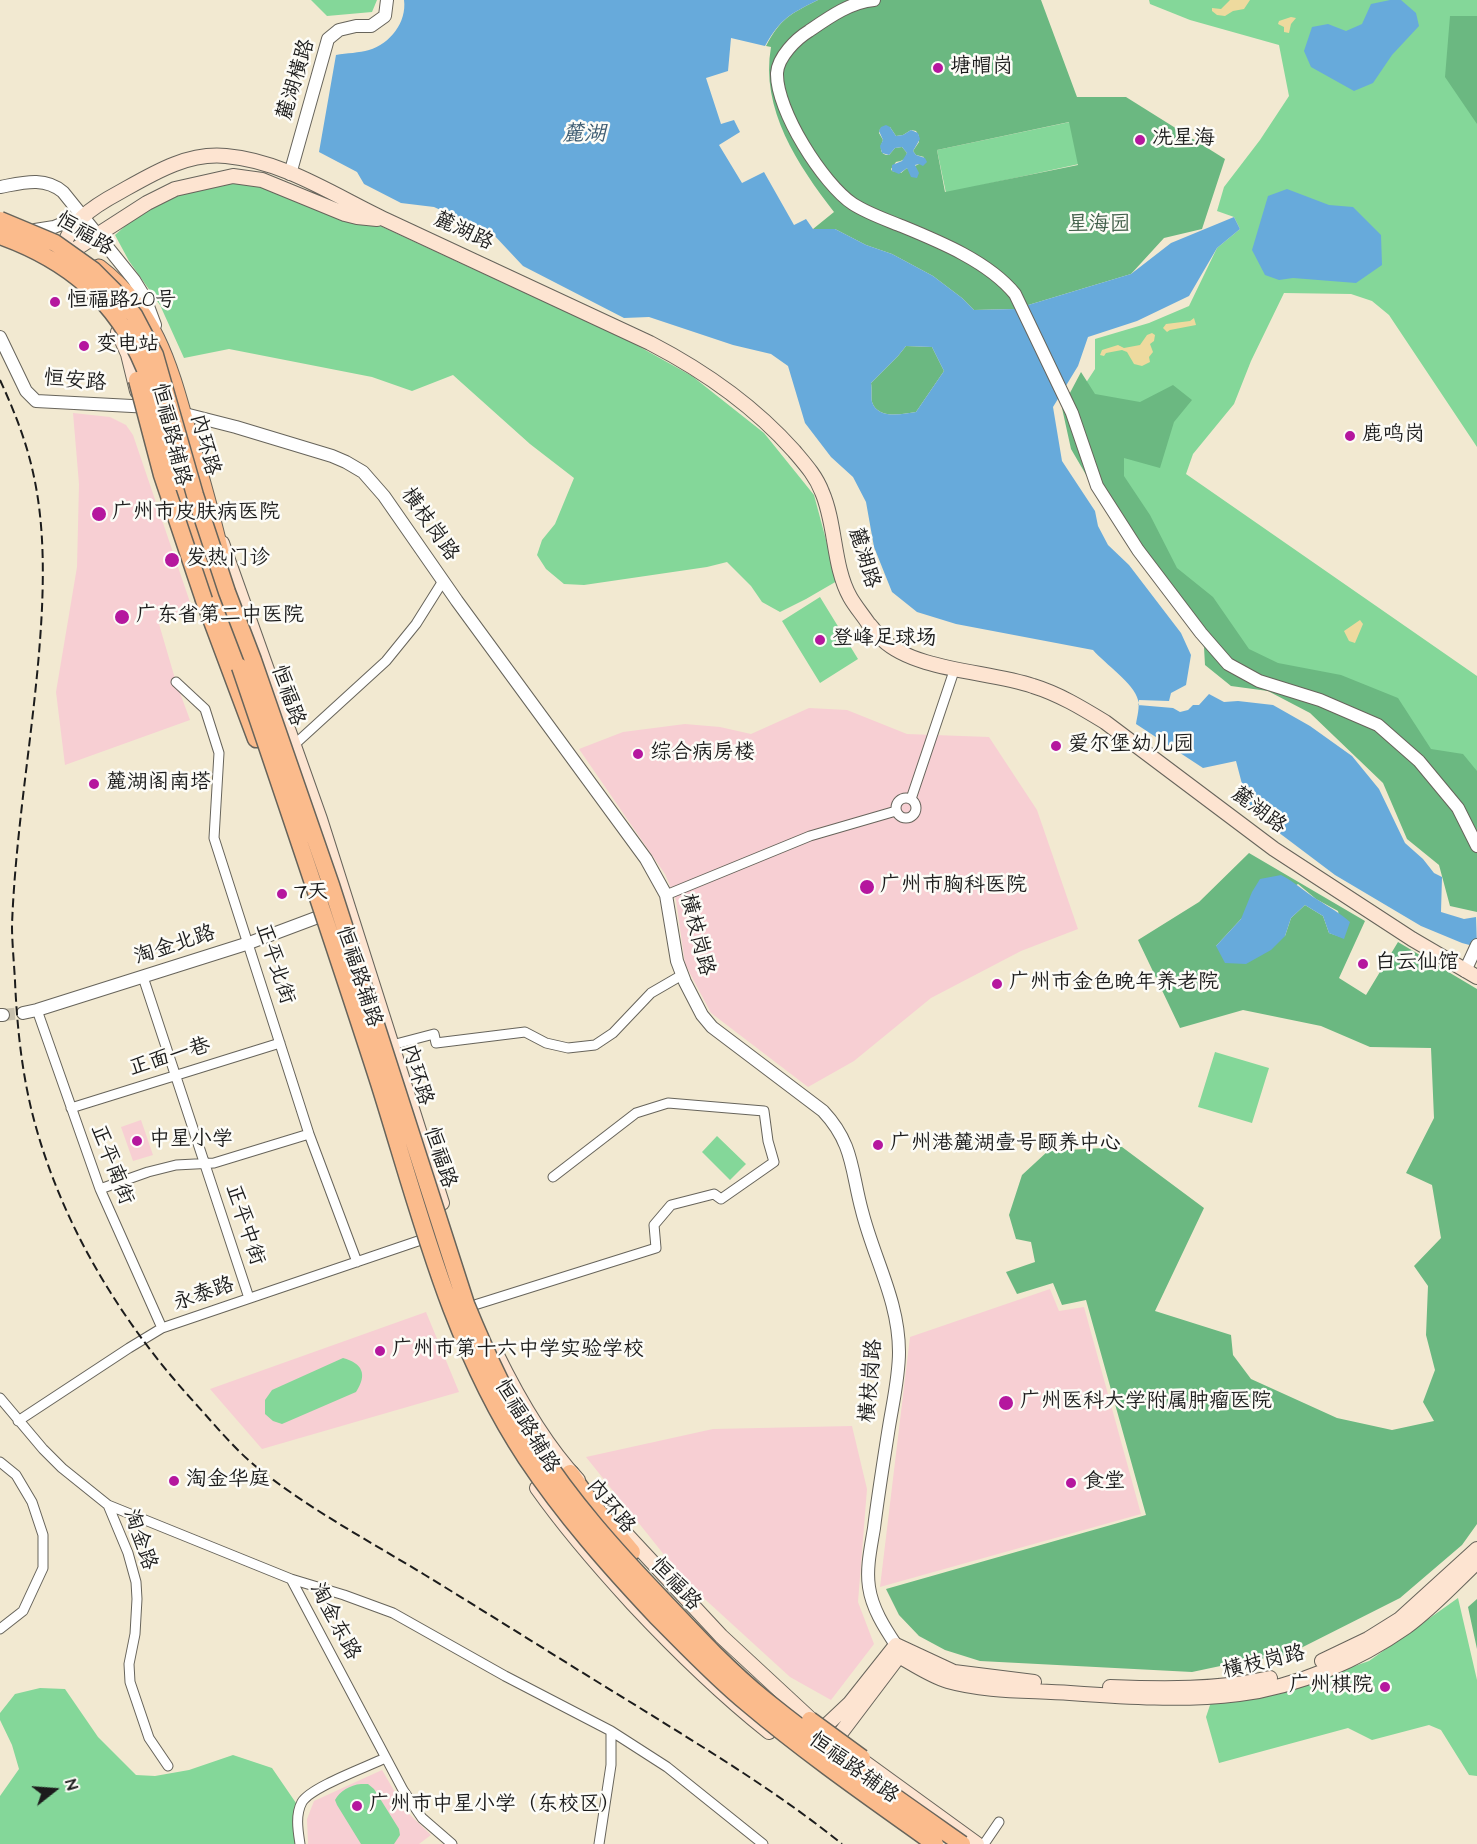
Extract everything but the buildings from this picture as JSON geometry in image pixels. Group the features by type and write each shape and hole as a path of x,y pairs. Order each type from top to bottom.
{"highway":[{"name":"内环路","path":"0,220 55,243 93,270 134,315 155,355 198,504 331,885 466,1304 515,1412 537,1448 582,1510 624,1559 728,1667 827,1747 960,1844"},
{"name":"内环路","path":"0,236 36,250 64,266 109,307 134,346 148,379 194,538 294,824 435,1263 468,1351 499,1413 524,1456 599,1555 695,1656 764,1717 935,1844"},
{"path":"109,307 127,346 164,483 204,600 256,739"},
{"path":"570,1473 595,1508 632,1552 756,1678 971,1844"}],"main road":[{"name":"麓湖路","path":"63,254 69,233 83,215 156,172 188,160 225,155 248,160 327,189 384,219 650,343 700,372 728,392 769,425 808,467 823,494 849,597 881,639 905,656 1034,686 1069,701 1106,722 1274,849 1412,939 1471,974"},
{"name":"麓湖路","path":"63,254 175,189 233,176 261,180 357,217 384,219"},
{"path":"0,220 35,230"},
{"name":"恒福路","path":"35,230 109,295 129,322 142,345 151,367 205,561 282,766"},
{"path":"0,231 63,254"},
{"name":"恒福路辅路","path":"0,242 63,254 89,295 118,332 127,351 165,499 198,601 326,914 420,1240 460,1310 494,1350 519,1398 570,1473 721,1636 817,1734"},
{"name":"恒福路","path":"63,254 117,282 146,317 162,346 174,379 237,613 326,914 460,1310 470,1351 503,1417 571,1518 619,1574 708,1666 743,1698 960,1844"},
{"name":"恒福路辅路","path":"210,507 351,914 392,1046 460,1310"},
{"path":"256,739 282,766 305,776"},
{"name":"恒福路","path":"460,1310 516,1416 544,1461 597,1531 680,1622 751,1690 817,1734 824,1753 935,1844"},
{"path":"544,1461 570,1473"},
{"name":"横枝岗路","path":"897,1650 954,1672 993,1678 1139,1688 1239,1684 1291,1673 1330,1658 1368,1639 1411,1611 1477,1549"},
{"name":"横枝岗路","path":"897,1650 929,1673 948,1681 978,1686 1132,1697 1194,1697 1247,1692 1315,1674 1392,1637 1431,1606 1477,1562"},
{"path":"817,1734 850,1703 897,1650"},
{"path":"824,1753 897,1650"},
{"name":"恒福路辅路","path":"824,1753 921,1844"},
{"name":"恒福路辅路","path":"824,1753 869,1766 977,1844"}],"street":[{"name":"麓湖横路","path":"290,174 327,39 339,30 356,26 371,26 385,16 387,0"},
{"path":"874,0 836,13 804,34 785,52 777,73 783,99 798,139 826,178 853,204 930,238 1005,280 1016,294 1072,413 1097,486 1138,550 1228,664 1259,681 1320,700 1378,725 1419,761 1458,808 1474,831 1477,846"},
{"name":"恒福路","path":"0,187 34,181 57,186 83,215 139,289 162,346"},
{"path":"63,223 72,210 71,200"},
{"path":"35,230 83,215"},
{"name":"恒安路","path":"0,337 26,391 36,401 118,406 140,405 184,414"},
{"path":"127,351 142,345"},
{"path":"118,406 128,395 134,379"},
{"name":"横枝岗路","path":"184,414 332,456 363,472 384,496 656,874 666,895 677,961 682,975 693,1000 712,1027 823,1111 843,1137 849,1152 862,1212 886,1281 898,1332 899,1354 895,1392 881,1473 868,1575 870,1594 897,1650"},
{"path":"294,745 340,700 386,661 416,624 443,581"},
{"path":"911,799 955,668"},
{"name":"正平北街","path":"176,682 205,709 219,753 214,838 309,1134 357,1262"},
{"path":"904,798 911,799 917,807 913,816 904,818 896,811 898,802 904,798"},
{"path":"666,895 810,836 896,811"},
{"name":"淘金北路","path":"23,1012 37,1010 249,943 326,914"},
{"path":"1471,974 1476,948"},
{"path":"392,1046 434,1034 436,1043 525,1032 546,1043 568,1048 596,1045 613,1033 651,993 682,975"},
{"name":"正平中街","path":"143,977 249,1299"},
{"name":"正平南街","path":"37,1010 100,1189 162,1328"},
{"name":"正面一巷","path":"71,1108 280,1043"},
{"path":"460,1310 656,1248 654,1225 671,1205 714,1194 721,1198 774,1162 768,1141 764,1111 668,1103 636,1113 553,1176"},
{"name":"正平中街","path":"100,1189 148,1172 176,1165 214,1163 309,1134"},
{"name":"永泰路","path":"18,1421 162,1328 420,1240"},
{"name":"淘金路","path":"0,1398 62,1468 108,1505 128,1553 136,1582 136,1616 129,1664 130,1682 149,1738 168,1766"},
{"path":"0,1462 16,1475 32,1502 43,1534 43,1568 23,1611 0,1629"},
{"name":"淘金东路","path":"108,1505 291,1579 413,1807 452,1844"},
{"path":"291,1579 344,1595 393,1614 611,1731 667,1767 763,1844"},
{"path":"599,1844 611,1765 611,1731"},
{"path":"300,1844 298,1816 306,1796 385,1758"},
{"path":"984,1844 999,1822"}],"shaded area":[{"name":"广东省第二中医院","path":"73,413 110,417 126,425 133,435 193,611 159,624 190,720 65,765 56,692 77,567 79,484"},
{"name":"广州市胸科医院","path":"809,708 847,710 907,734 989,737 1037,810 1078,929 1021,951 931,998 854,1061 808,1087 711,1013 685,964 676,900 665,874 579,749 623,732 685,724 720,727 751,734"},
{"name":"中星小学","path":"141,1120 153,1155 133,1161 121,1127"},
{"name":"广州医科大学附属肿瘤医院","path":"1050,1289 1059,1311 1084,1307 1141,1514 880,1587 910,1337"},
{"name":"广州市第十六中学实验学校","path":"426,1312 459,1392 262,1449 210,1389"},
{"path":"852,1426 867,1489 858,1602 874,1644 831,1700 790,1677 685,1581 586,1457 713,1429"},
{"name":"广州市中星小学（东校区）","path":"382,1770 406,1811 431,1835 419,1844 308,1844 307,1819 314,1801"}],"green space":[{"path":"311,0 377,0 372,12 327,16"},
{"name":"星海园","path":"818,0 1041,0 1077,97 1126,97 1225,159 1202,229 1164,238 1131,274 1015,309 974,310 933,276 892,254 866,245 835,229 813,229 834,212 807,175 785,135 771,92 769,70 771,47 766,46 777,29 793,13","holes":["1069,122 1078,165 945,192 937,150","890,127 896,136 911,130 916,131 919,136 919,142 913,151 916,155 924,157 910,175 907,168 901,173 891,169 896,162 902,161 905,157 907,153 902,147 895,148 889,155 882,152 883,140 879,133 880,129"]},
{"path":"1149,0 1477,0 1477,447 1389,315 1372,301 1351,294 1284,293 1251,361 1234,404 1193,454 1186,474 1477,676 1477,831 1260,676 1097,486 1078,395 1095,369 1095,339 1149,323 1189,306 1217,248 1240,229 1234,217 1217,211 1224,187 1260,140 1289,96 1279,45 1190,20 1150,4"},
{"path":"1450,16 1477,16 1477,124 1445,77"},
{"path":"1070,122 1079,164 946,193 937,150"},
{"path":"231,181 276,182 348,211 631,342 692,376 764,433 814,495 837,581 780,612 762,602 751,586 727,562 584,585 564,584 546,569 537,555 542,540 555,524 574,478 530,444 453,375 412,391 372,377 229,349 184,358 160,305 129,261 115,235 132,220 163,200"},
{"path":"906,346 932,347 944,371 916,412 885,414 875,408 872,402 871,383"},
{"path":"1081,372 1095,394 1140,402 1173,385 1192,400 1174,422 1160,468 1124,458 1124,476 1150,515 1177,568 1213,597 1249,649 1278,663 1341,675 1398,698 1431,749 1463,754 1477,771 1477,912 1450,906 1439,865 1407,839 1383,783 1310,713 1268,691 1231,686 1205,665 1204,647 1117,528 1071,449 1062,408"},
{"name":"登峰足球场","path":"820,597 858,659 820,683 782,621"},
{"path":"1249,853 1365,921 1339,978 1366,995 1398,942 1477,989 1477,1524 1462,1545 1400,1598 1287,1655 1192,1672 980,1661 945,1650 919,1636 899,1615 886,1589 1146,1515 1086,1300 1062,1305 1053,1283 1017,1294 1006,1272 1035,1262 1031,1242 1016,1239 1009,1215 1022,1175 1048,1151 1122,1147 1204,1208 1155,1311 1231,1335 1233,1355 1251,1379 1337,1418 1392,1430 1434,1421 1423,1402 1435,1370 1426,1335 1428,1286 1414,1266 1441,1238 1432,1185 1406,1173 1434,1118 1431,1048 1370,1047 1321,1026 1243,1010 1180,1028 1138,940 1199,902","holes":["1298,884 1316,899 1338,911 1344,938 1329,933 1323,916 1305,905 1291,918 1285,936 1216,946 1241,919"]},
{"path":"1215,1052 1269,1068 1252,1123 1198,1107"},
{"path":"717,1136 746,1164 730,1180 702,1152"},
{"path":"343,1358 355,1363 361,1370 362,1380 356,1392 282,1424 273,1421 265,1414 265,1400 272,1390"},
{"name":"广州棋院","path":"1458,1598 1477,1680 1477,1776 1469,1775 1441,1730 1429,1725 1372,1740 1348,1728 1219,1763 1206,1717 1211,1702 1273,1694 1369,1661"},
{"path":"1477,1599 1477,1649 1468,1607"},
{"path":"40,1688 65,1689 98,1737 136,1775 155,1776 189,1770 233,1755 272,1768 296,1803 297,1844 0,1844 0,1796 19,1769 12,1745 0,1720 0,1713 15,1694"},
{"path":"361,1784 368,1784 374,1789 399,1829 400,1835 394,1844 361,1844 337,1805 335,1800 343,1791"}],"sand":[{"path":"1230,0 1250,0 1244,9 1233,11 1225,16 1217,15 1212,11 1212,8 1221,9"},
{"path":"1291,17 1296,18 1291,24 1289,33 1284,32 1284,27 1278,24 1279,21"},
{"path":"1194,318 1196,325 1167,332 1163,328 1166,324 1190,321"},
{"path":"1152,333 1155,335 1154,341 1150,344 1153,352 1149,357 1150,362 1142,366 1134,364 1127,352 1122,350 1106,353 1104,356 1100,355 1102,350 1118,345 1124,348 1140,345 1147,335"},
{"path":"1360,620 1363,624 1355,643 1349,641 1344,631"}],"water":[{"name":"麓湖","path":"404,0 818,0 800,9 781,23 765,46 731,38 728,71 706,78 721,124 734,120 740,132 719,145 742,183 764,172 794,225 806,219 813,229 835,229 866,245 892,254 933,276 974,310 1015,309 1131,274 1171,243 1234,217 1240,229 1217,248 1189,296 1137,321 1088,337 1078,366 1053,407 1062,461 1095,511 1098,526 1108,545 1129,565 1181,633 1191,655 1186,685 1171,693 1169,701 1139,700 1138,703 1131,687 1093,650 956,624 917,612 892,592 874,547 866,502 853,477 831,457 805,423 788,366 771,354 733,345 649,317 624,318 523,266 493,234 434,207 401,203 364,184 357,172 319,152 336,55 365,51 384,43 400,24","holes":["906,346 932,347 944,371 916,412 891,415 875,408 872,402 871,383"]},
{"path":"1401,0 1416,13 1419,26 1392,55 1373,83 1354,91 1311,67 1304,51 1312,27 1328,24 1346,31 1362,24 1371,4"},
{"path":"886,125 896,136 911,130 918,133 920,139 913,151 916,155 925,158 927,162 923,166 915,165 919,173 917,178 911,177 907,168 899,174 892,171 892,165 902,161 907,153 902,147 895,148 889,155 882,153 880,146 883,140 879,131"},
{"path":"1287,189 1329,205 1353,207 1381,235 1382,265 1356,283 1293,278 1279,280 1265,275 1252,250 1268,196"},
{"path":"1209,694 1224,702 1238,701 1273,705 1310,726 1352,756 1379,789 1405,843 1423,859 1434,873 1442,877 1441,912 1464,919 1476,917 1477,947 1421,926 1335,875 1270,826 1247,803 1236,761 1203,768 1136,724 1139,705 1173,708 1180,712 1188,710 1193,705 1199,705"},
{"path":"1281,875 1350,922 1344,939 1329,933 1323,916 1305,905 1291,918 1285,936 1271,950 1246,964 1225,963 1216,946 1241,919 1260,879"}],"tunnel":[{"path":"3,1015 23,1013"}],"railway":[{"path":"0,380 10,401 32,468 41,520 43,555 42,608 36,687 14,885 12,925 19,1033 30,1103 46,1159 61,1197 97,1270 142,1339 167,1371 225,1437 259,1469 320,1512 718,1756 794,1807 842,1844"}],"place":[{"name":"塘帽岗","path":"938,68"},
{"name":"冼星海","path":"1140,140"},
{"name":"恒福路20号","path":"55,302"},
{"name":"变电站","path":"84,346"},
{"name":"鹿鸣岗","path":"1350,436"},
{"name":"广州市皮肤病医院","path":"99,514"},
{"name":"发热门诊","path":"172,560"},
{"name":"广东省第二中医院","path":"122,617"},
{"name":"登峰足球场","path":"820,640"},
{"name":"爱尔堡幼儿园","path":"1056,746"},
{"name":"综合病房楼","path":"638,754"},
{"name":"麓湖阁南塔","path":"94,784"},
{"name":"广州市胸科医院","path":"867,887"},
{"name":"7天","path":"282,894"},
{"name":"白云仙馆","path":"1363,964"},
{"name":"广州市金色晚年养老院","path":"997,984"},
{"name":"中星小学","path":"137,1141"},
{"name":"广州港麓湖壹号颐养中心","path":"878,1145"},
{"name":"广州市第十六中学实验学校","path":"380,1351"},
{"name":"广州医科大学附属肿瘤医院","path":"1006,1403"},
{"name":"淘金华庭","path":"174,1481"},
{"name":"食堂","path":"1071,1483"},
{"name":"广州棋院","path":"1385,1687"},
{"name":"广州市中星小学（东校区）","path":"357,1806"}]}
